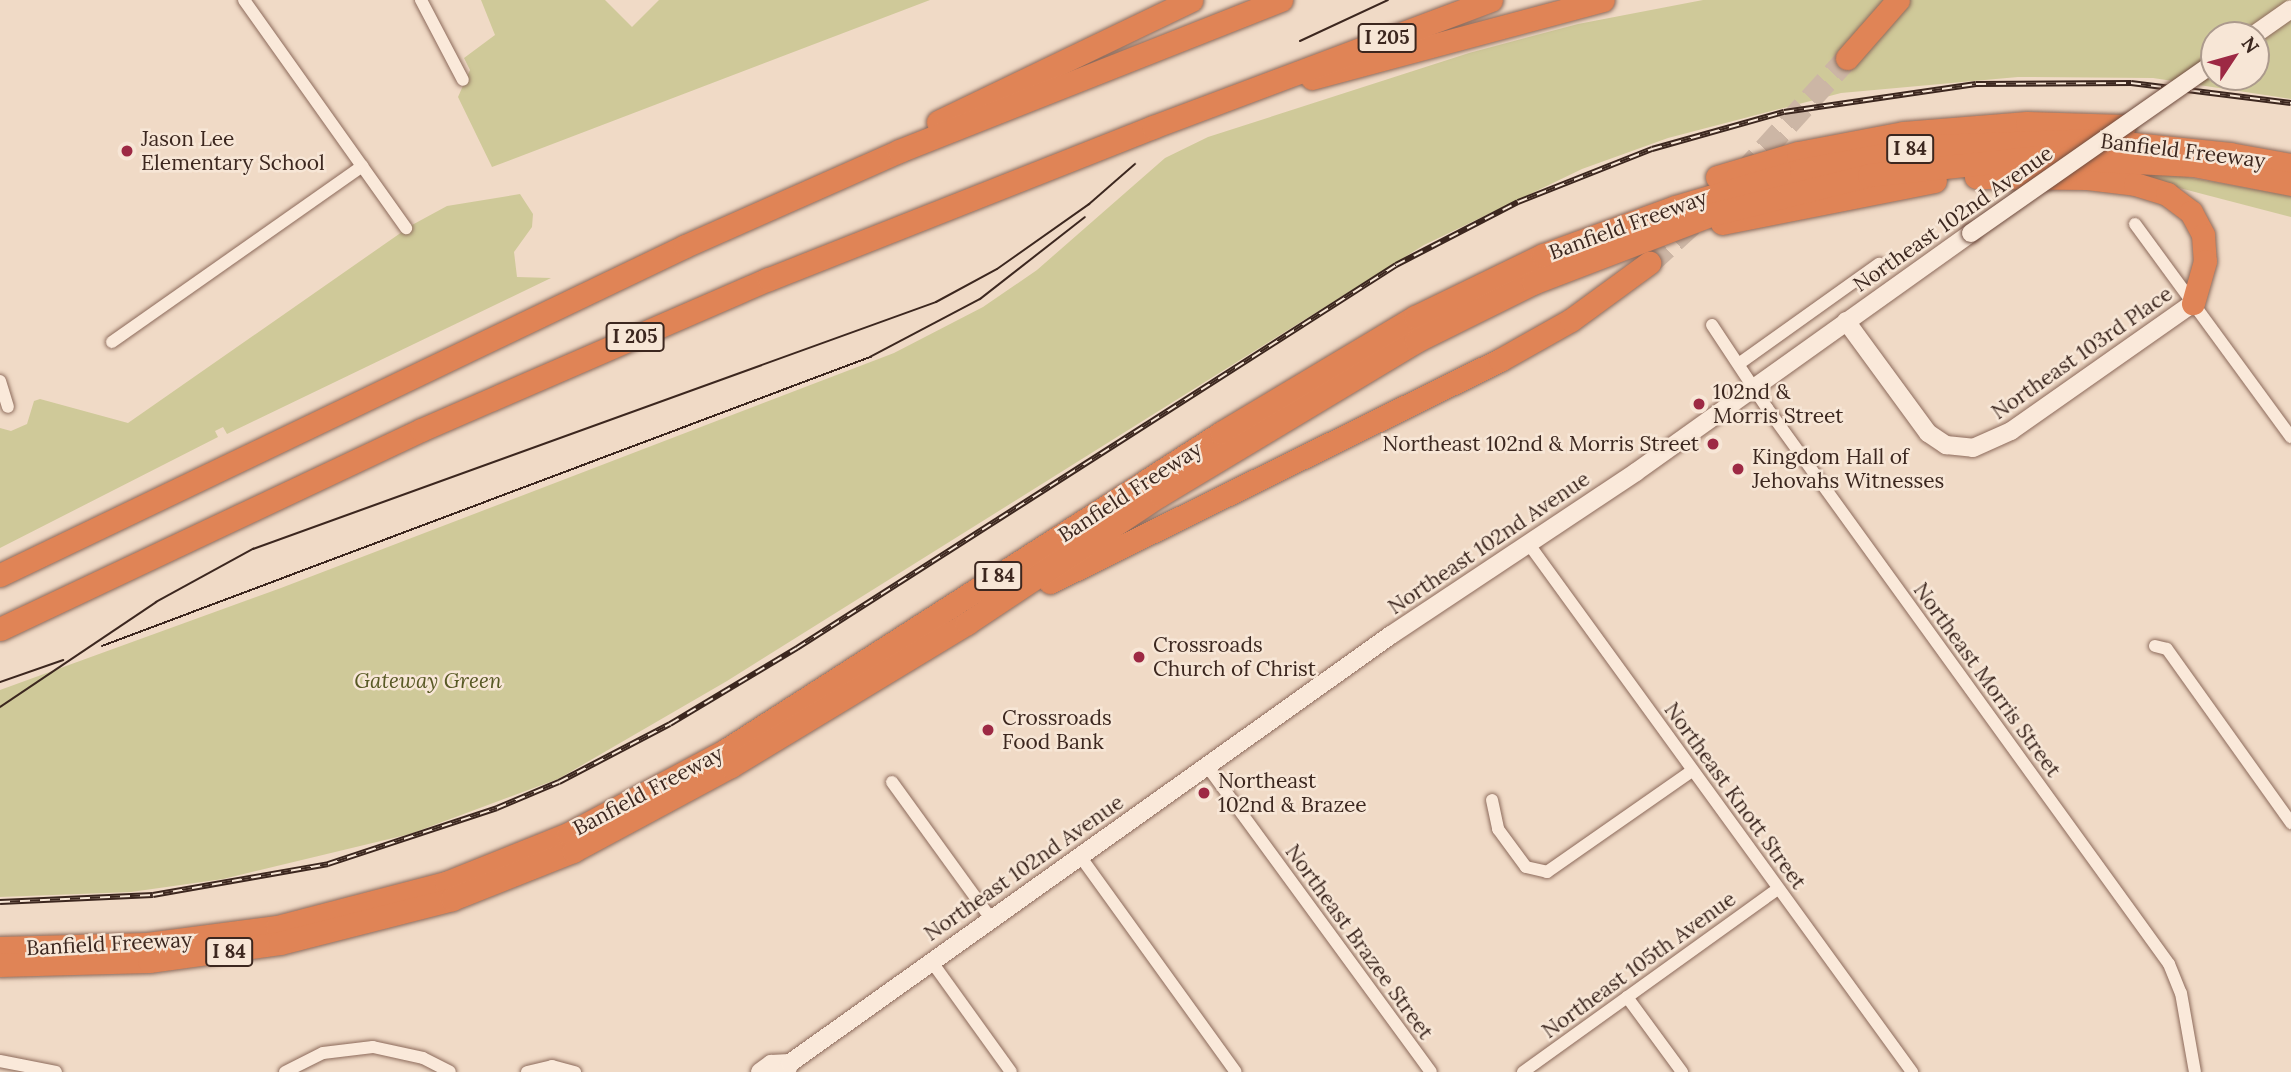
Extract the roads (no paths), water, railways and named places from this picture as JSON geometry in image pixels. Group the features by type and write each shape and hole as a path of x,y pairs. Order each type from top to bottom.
{"highway":[{"path":"899,151 948,116 1191,0"},
{"path":"0,575 629,271 899,151 1281,0"},
{"name":"I 205","path":"0,629 408,436 673,320 976,195 1491,0"},
{"path":"1284,79 1324,77 1603,0"},
{"path":"1847,58 1898,0"},
{"path":"1543,255 1570,232 1734,171 1903,133 2017,123 2124,126"},
{"name":"Banfield Freeway","path":"0,948 136,945 277,927 446,883 568,835 723,752 1299,386 1415,317 1543,255 1739,186 1835,162 1932,146 2095,140 2230,154 2291,165"},
{"name":"Banfield Freeway","path":"0,965 105,964 236,951 357,927 452,899 573,851 653,811 967,623 1160,495 1416,341 1533,283 1673,228 1769,197 1856,177 2040,157 2193,165 2291,184"},
{"path":"1673,228 1748,220 1874,192 1966,178 2036,176 2119,181 2167,194 2199,223 2205,261 2193,303"},
{"path":"967,623 1500,360 1571,320 1649,263"}],"main road":[{"path":"2270,24 2291,9"},
{"name":"Northeast 102nd Avenue","path":"760,1072 771,1064 790,1069 991,919 1207,766 1754,387 2200,73"},
{"name":"Northeast 103rd Place","path":"1846,321 1920,425 1937,440 1956,447 1980,446 2011,431 2193,303"}],"street":[{"path":"244,0 406,228"},
{"path":"421,0 463,80"},
{"path":"112,342 362,166"},
{"path":"2134,224 2291,437"},
{"path":"1740,363 1879,264"},
{"name":"Northeast Morris Street","path":"1712,325 2161,951 2182,993 2195,1072"},
{"path":"0,381 8,407"},
{"name":"Northeast Knott Street","path":"1528,543 1912,1072"},
{"path":"2155,646 2166,649 2291,822"},
{"name":"Northeast Brazee Street","path":"1207,766 1431,1072"},
{"path":"1492,800 1498,829 1526,867 1540,873 1555,868 1692,771"},
{"path":"892,782 991,919"},
{"path":"1080,856 1236,1072"},
{"name":"Northeast 105th Avenue","path":"1523,1072 1778,889"},
{"path":"932,962 1011,1072"},
{"path":"1627,997 1682,1072"},
{"path":"285,1072 323,1053 373,1047 423,1058 450,1072"},
{"path":"0,1061 56,1072"},
{"path":"527,1072 552,1066 575,1072"}],"tunnel":[{"path":"1742,174 1847,58"},
{"path":"1649,263 1693,223"}],"tram line":[{"path":"1300,41 1388,0"},
{"path":"0,707 156,602 253,549 936,302 997,269 1089,204 1135,164"},
{"path":"102,646 870,357 980,299 1085,217"},
{"path":"0,682 63,660"}],"railway":[{"path":"0,902 153,895 328,864 497,808 559,782 670,724 797,648 1396,265 1518,202 1652,149 1784,112 1976,84 2131,83 2291,103"}],"place":[{"name":"Jason Lee Elementary School","path":"127,151"},
{"name":"102nd & Morris Street","path":"1699,404"},
{"name":"Northeast 102nd & Morris Street","path":"1713,444"},
{"name":"Kingdom Hall of Jehovahs Witnesses","path":"1738,469"},
{"name":"Crossroads Church of Christ","path":"1139,657"},
{"name":"Crossroads Food Bank","path":"988,730"},
{"name":"Northeast 102nd & Brazee","path":"1204,793"}],"park label":[{"name":"Gateway Green","path":"428,681"}]}
